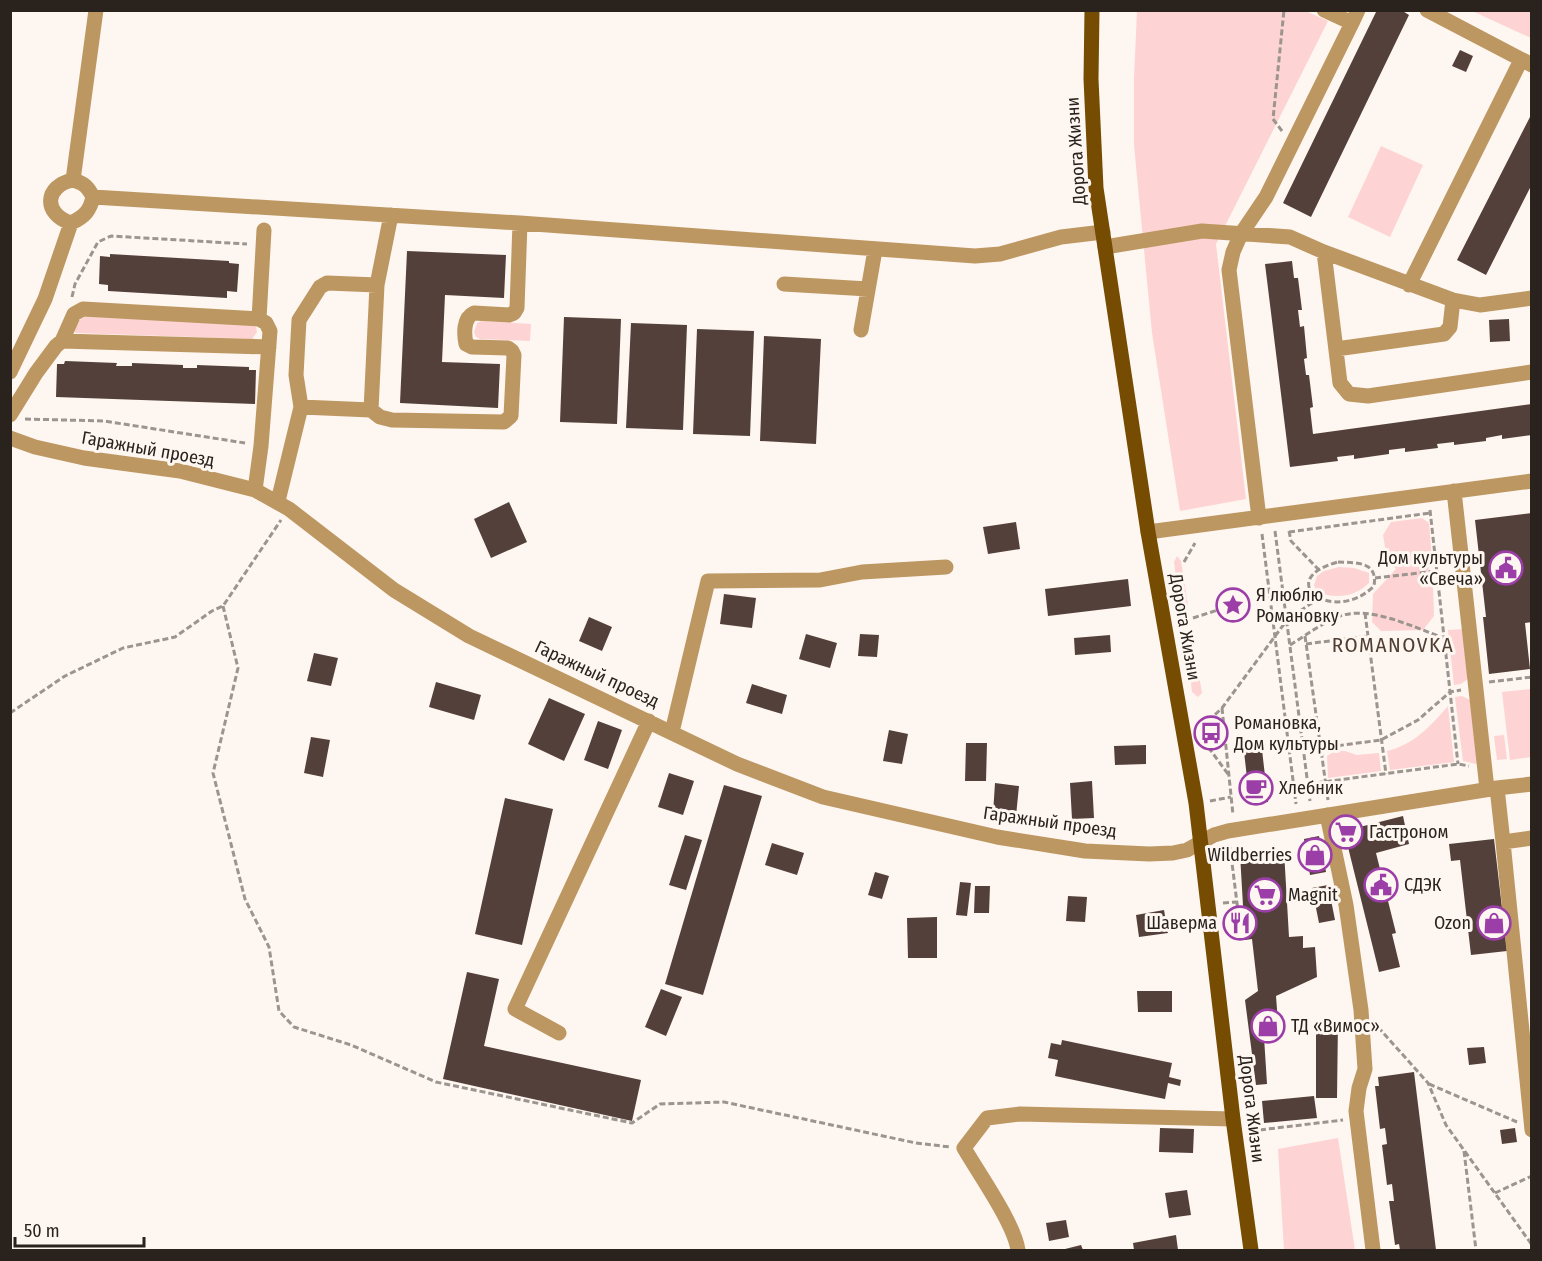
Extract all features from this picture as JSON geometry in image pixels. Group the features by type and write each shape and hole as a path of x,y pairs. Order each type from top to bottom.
{"main road":[{"name":"Дорога Жизни","path":"1092,10 1092,112 1096,188 1148,532 1196,803 1251,1251"}],"street":[{"path":"73,180 96,10"},
{"path":"1273,516 1229,270 1233,252 1241,234 1266,197 1355,17 1324,10"},
{"path":"1409,285 1526,63 1427,10"},
{"path":"73,180 82,182 93,197 90,208 82,218 71,223 60,220 53,212 50,201 54,190 62,182 73,180"},
{"path":"93,197 520,223 984,256 1000,254 1061,237 1104,240 1202,231 1290,237 1409,285 1453,300 1480,305 1532,298"},
{"path":"371,410 376,285 391,215"},
{"path":"10,372 45,298 71,223"},
{"path":"301,407 371,410 380,417 392,420 504,423 508,420 511,416 514,355 508,348 472,347 466,344 466,321 468,316 474,314 509,315 517,308 520,223"},
{"path":"259,319 263,237"},
{"path":"861,330 875,250"},
{"path":"1324,252 1340,383 1349,394 1368,396 1532,372"},
{"path":"284,505 301,407 296,375 299,320 320,287 327,283 376,285"},
{"path":"784,284 868,289"},
{"path":"1336,349 1444,334 1450,327 1453,300"},
{"path":"11,415 36,373 62,341 74,314 83,309 259,319 266,323 270,331 261,446 255,490"},
{"path":"62,341 269,347"},
{"name":"Гаражный проезд","path":"10,438 65,454 180,471 255,490 284,505 394,590 469,636 737,764 823,797 997,837 1085,851 1149,854 1187,850 1214,835 1228,831 1532,784"},
{"path":"1148,532 1532,481"},
{"path":"1454,491 1485,769 1492,789 1503,842 1531,1129"},
{"path":"672,732 708,580 820,580 862,572 946,567"},
{"path":"559,1033 515,1009 650,721"},
{"path":"1317,817 1346,905 1361,1010 1365,1069 1356,1111 1373,1251"},
{"path":"1503,842 1532,838"},
{"path":"1018,1251 1010,1225 964,1148 987,1118 1020,1114 1234,1126"}],"path":[{"path":"1284,10 1273,119 1292,145"},
{"path":"74,314 71,300 75,284 98,242 111,236 263,237"},
{"path":"11,415 22,419 104,421 261,446"},
{"path":"1429,504 1458,764"},
{"path":"10,713 64,676 123,648 174,637 212,611 224,606 284,505"},
{"path":"1289,532 1431,513"},
{"path":"1273,516 1289,532 1291,541 1318,569"},
{"path":"1273,516 1308,784 1317,817"},
{"path":"1273,516 1275,636 1317,817"},
{"path":"1338,562 1355,562 1366,565 1373,570 1374,586 1359,598 1346,602 1331,602 1312,593 1309,579 1318,569 1338,562"},
{"path":"1375,578 1437,571"},
{"path":"1202,727 1222,708 1287,620 1319,598"},
{"path":"224,606 238,668 213,773 245,899 269,947 279,1011 294,1027 351,1045 436,1082 632,1123 660,1104 724,1102 916,1143 964,1148"},
{"path":"1193,618 1227,607"},
{"path":"1290,645 1335,618 1352,613 1365,613 1444,638"},
{"path":"1365,613 1386,774"},
{"path":"1305,636 1324,782 1317,817"},
{"path":"1306,644 1368,636"},
{"path":"1475,683 1532,677"},
{"path":"1320,748 1381,740 1418,720 1450,692"},
{"path":"1222,708 1234,816"},
{"path":"1203,740 1229,776"},
{"path":"1308,784 1458,764 1485,769"},
{"path":"1209,801 1232,797"},
{"path":"1230,847 1238,911"},
{"path":"1221,904 1236,902"},
{"path":"1361,1010 1428,1083 1446,1125 1532,1245"},
{"path":"1428,1083 1531,1129"},
{"path":"1234,1126 1338,1121"},
{"path":"1464,1149 1476,1251"},
{"path":"1495,1193 1532,1176"}],"shaded area":[{"path":"1137,11 1306,11 1328,21 1216,244 1246,499 1180,511 1152,333 1134,145"},
{"path":"1472,11 1531,11 1531,38"},
{"path":"1381,146 1423,165 1390,237 1348,217"},
{"path":"89,315 252,324 256,327 257,332 252,339 75,333 78,322"},
{"path":"481,321 531,324 530,341 480,339 474,332 477,323"},
{"path":"1422,518 1429,523 1432,561 1426,576 1433,585 1434,616 1423,630 1381,631 1372,622 1373,594 1396,569 1387,559 1383,535 1391,522"},
{"path":"1177,556 1181,561 1187,611 1180,607 1174,562"},
{"path":"1339,567 1354,568 1369,573 1369,583 1351,594 1331,596 1317,592 1314,585 1317,576 1324,571"},
{"path":"1464,629 1469,678 1461,684 1454,685 1448,630"},
{"path":"1193,661 1197,664 1202,693 1198,697 1192,692 1189,664"},
{"path":"1531,689 1531,757 1510,760 1502,692"},
{"path":"1462,696 1472,701 1479,762 1476,764 1463,761 1455,697"},
{"path":"1448,706 1454,762 1390,770 1387,751 1413,739"},
{"path":"1504,735 1507,759 1497,760 1494,736"},
{"path":"1335,751 1357,755 1379,753 1381,771 1328,778 1327,756"},
{"path":"1338,1138 1355,1250 1284,1250 1278,1149"}],"building":[{"path":"1377,10 1401,10 1409,15 1311,217 1283,203"},
{"path":"1460,50 1473,56 1466,72 1452,66"},
{"path":"1532,113 1532,184 1486,275 1457,260"},
{"path":"407,251 506,255 504,298 445,295 442,362 500,364 498,408 400,403"},
{"path":"110,254 229,261 229,263 239,264 237,292 227,291 227,298 108,291 108,285 99,284 100,256 110,257"},
{"path":"1292,261 1294,278 1298,278 1302,310 1298,310 1300,327 1304,326 1307,358 1304,359 1306,375 1309,375 1313,407 1310,408 1313,434 1532,404 1532,435 1502,439 1502,435 1486,438 1486,441 1454,445 1454,442 1437,444 1438,448 1405,452 1405,448 1389,450 1389,454 1354,459 1354,455 1337,457 1338,461 1290,467 1265,264"},
{"path":"564,317 621,319 617,424 560,422"},
{"path":"1509,319 1510,341 1490,342 1489,320"},
{"path":"631,323 687,325 683,430 626,428"},
{"path":"697,329 754,331 750,436 693,434"},
{"path":"764,336 821,339 816,444 760,441"},
{"path":"65,361 117,363 116,366 132,366 132,363 183,365 183,368 197,368 197,365 249,367 249,370 256,370 255,404 56,397 57,364 64,364"},
{"path":"509,502 527,542 491,558 474,519"},
{"name":"Дом культуры «Свеча»","path":"1532,513 1532,622 1525,623 1530,669 1489,674 1483,617 1486,617 1475,520"},
{"path":"1016,522 1020,549 988,554 983,527"},
{"path":"1128,579 1131,606 1048,616 1045,589"},
{"path":"724,594 756,598 752,628 720,624"},
{"path":"589,617 612,627 602,651 579,641"},
{"path":"806,634 837,643 830,668 799,659"},
{"path":"860,634 879,635 877,657 858,656"},
{"path":"1110,635 1111,652 1075,655 1074,638"},
{"path":"314,653 338,658 331,686 307,681"},
{"path":"436,682 481,695 474,720 429,707"},
{"path":"752,684 787,695 782,714 746,703"},
{"path":"549,698 585,714 564,761 528,744"},
{"path":"598,721 622,730 608,769 584,760"},
{"path":"889,730 908,734 902,764 883,761"},
{"path":"311,737 330,740 323,777 304,773"},
{"path":"1261,741 1268,802 1250,804 1243,743"},
{"path":"966,743 987,743 986,781 965,781"},
{"path":"1146,745 1146,764 1115,765 1114,746"},
{"path":"669,773 694,781 683,815 658,807"},
{"path":"1092,781 1094,818 1072,819 1070,783"},
{"path":"995,783 1019,786 1016,816 993,814"},
{"path":"724,785 762,796 703,995 665,984"},
{"path":"505,798 553,809 522,945 475,934"},
{"path":"1403,816 1409,844 1376,853 1396,933 1392,934 1400,967 1379,972 1344,831"},
{"path":"685,835 702,840 686,890 669,885"},
{"name":"Wildberries","path":"1319,836 1326,872 1310,875 1304,839"},
{"path":"1494,839 1507,951 1471,955 1460,860 1451,861 1449,844"},
{"path":"772,843 804,853 797,875 765,865"},
{"path":"1284,851 1289,937 1303,936 1303,948 1315,947 1317,977 1276,996 1279,1036 1264,1037 1267,1084 1256,1085 1245,1000 1258,991 1252,939 1245,940 1240,854"},
{"path":"875,872 889,876 882,899 868,895"},
{"path":"960,882 971,883 967,916 956,915"},
{"path":"1328,885 1335,920 1319,923 1312,888"},
{"path":"975,886 990,886 989,913 974,913"},
{"path":"1068,896 1087,897 1085,922 1066,921"},
{"path":"1164,910 1168,933 1139,937 1136,915"},
{"path":"937,917 937,958 908,958 907,918"},
{"path":"467,972 499,979 484,1046 641,1080 632,1121 443,1079"},
{"path":"661,989 682,997 666,1036 645,1027"},
{"path":"1137,991 1172,991 1172,1012 1138,1012"},
{"path":"1316,1020 1338,1020 1337,1098 1316,1098"},
{"path":"1062,1040 1172,1063 1169,1077 1181,1080 1180,1086 1168,1083 1165,1099 1055,1076 1058,1060 1048,1058 1051,1043 1061,1045"},
{"path":"1484,1047 1486,1063 1469,1065 1467,1048"},
{"path":"1414,1072 1436,1250 1400,1250 1399,1244 1395,1245 1389,1201 1394,1201 1392,1184 1387,1185 1382,1145 1387,1144 1385,1128 1380,1129 1375,1086 1379,1086 1378,1077"},
{"path":"1314,1096 1317,1118 1264,1123 1262,1101"},
{"path":"1160,1128 1194,1129 1193,1153 1159,1152"},
{"path":"1515,1128 1517,1142 1502,1144 1500,1130"},
{"path":"1187,1190 1191,1215 1169,1218 1165,1193"},
{"path":"1066,1220 1069,1237 1049,1241 1046,1223"},
{"path":"1176,1235 1178,1250 1134,1250 1133,1243"},
{"path":"1081,1245 1083,1250 1061,1250"}],"place":[{"name":"Дом культуры «Свеча»","path":"1506,568"},
{"name":"Я люблю Романовку","path":"1233,605"},
{"name":"Романовка, Дом культуры","path":"1211,733"},
{"name":"Хлебник","path":"1256,788"},
{"name":"Гастроном","path":"1346,832"},
{"name":"Wildberries","path":"1315,855"},
{"name":"СДЭК","path":"1381,885"},
{"name":"Magnit","path":"1265,895"},
{"name":"Шаверма","path":"1240,923"},
{"name":"Ozon","path":"1494,923"},
{"name":"ТД «Вимос»","path":"1268,1026"}],"district":[{"name":"ROMANOVKA","path":"1393,645"}]}
